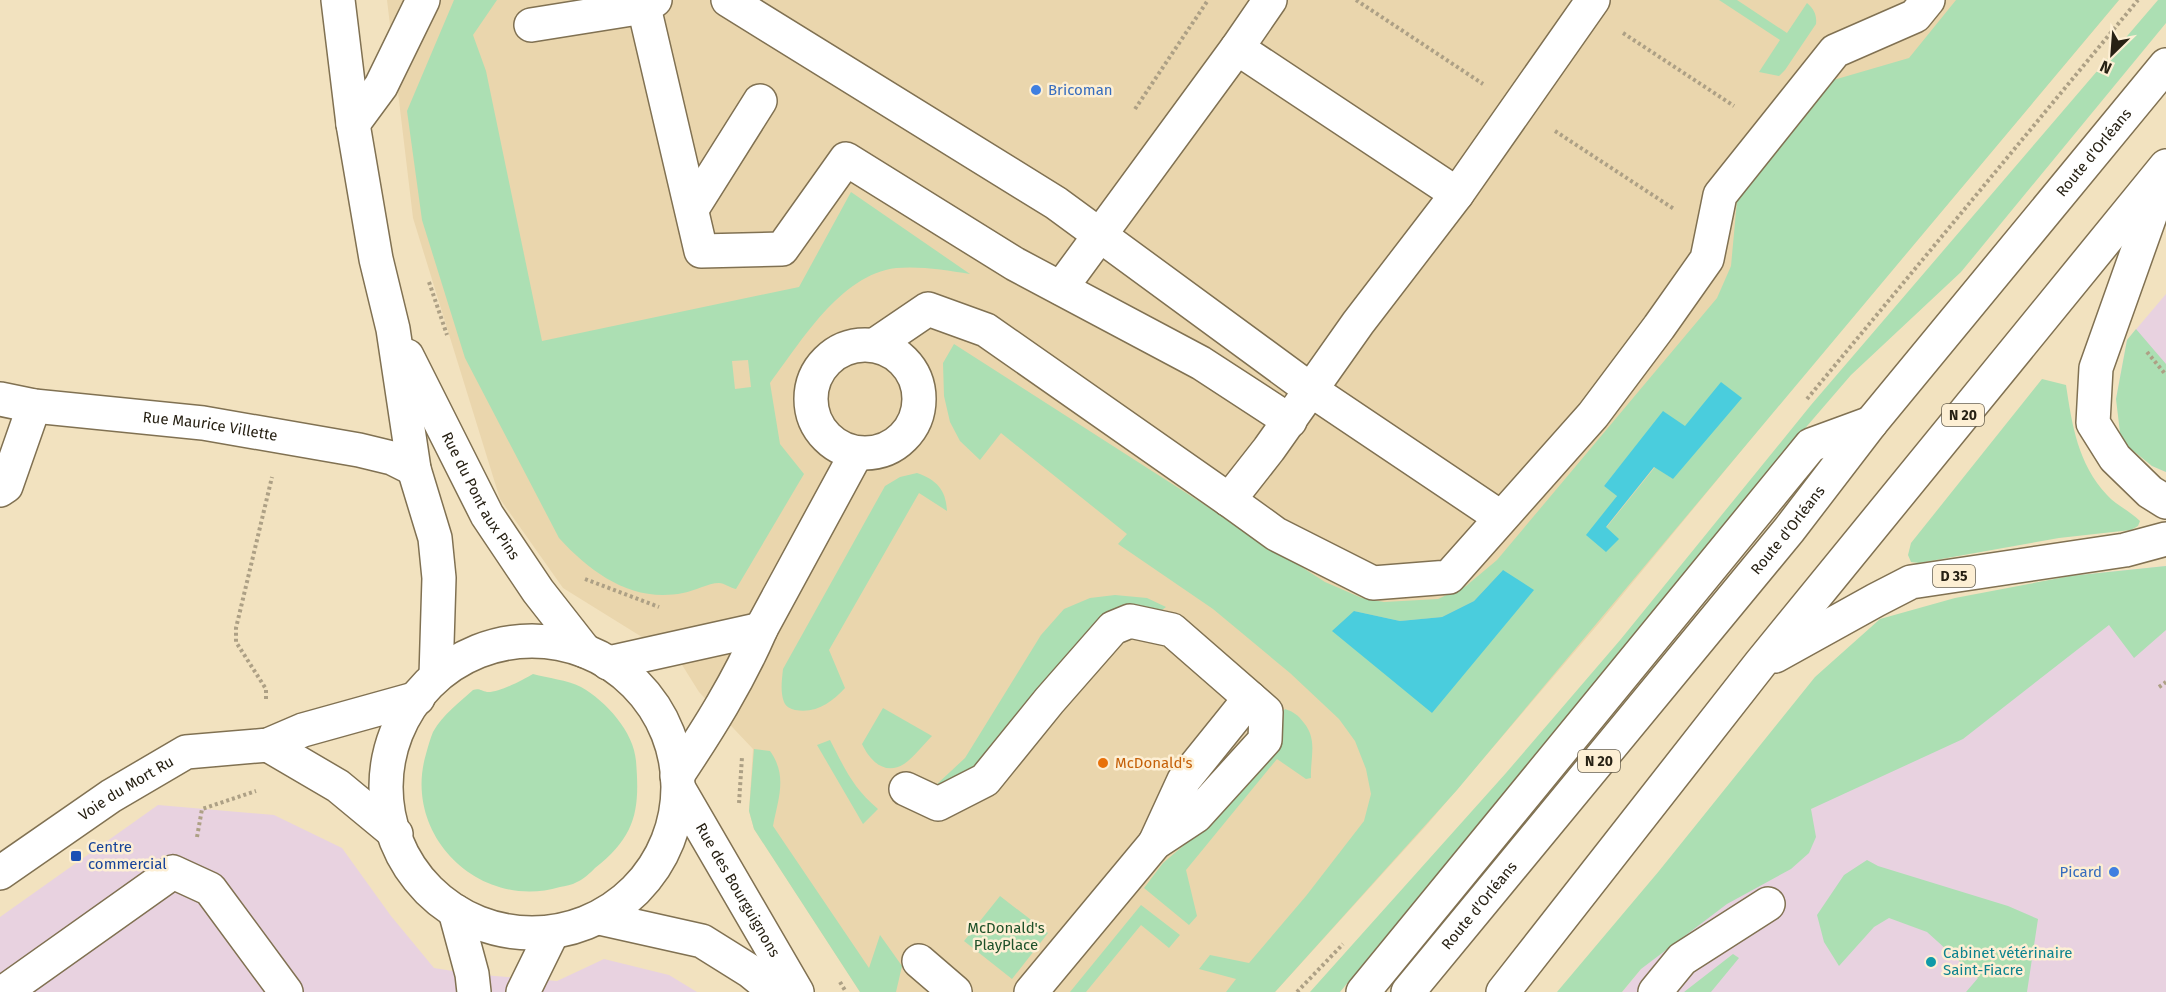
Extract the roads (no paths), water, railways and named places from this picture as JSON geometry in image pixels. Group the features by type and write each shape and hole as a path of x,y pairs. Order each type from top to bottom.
{"street":[{"name":"Rue du Pont aux Pins","path":"338,0 353,124 376,259 393,329 414,470 435,538 439,578 427,687"},
{"path":"353,124 381,86 423,0"},
{"path":"728,0 1056,203 1311,390 1500,517"},
{"path":"1061,288 1237,48 1269,0"},
{"path":"875,345 928,309 986,330 1276,534 1373,583 1449,577 1593,415 1659,327 1707,259 1720,195 1835,51 1915,16 1928,0"},
{"path":"531,25 647,2 700,251 782,249 846,159 1015,264 1201,363 1290,421"},
{"path":"1228,500 1290,421 1358,323 1457,194 1590,5"},
{"path":"1237,48 1457,194"},
{"name":"Route d'Orléans","path":"1408,992 1789,530 1871,423 2166,65"},
{"path":"692,209 760,101"},
{"name":"N 20","path":"1503,992 1760,664 2166,166"},
{"path":"2166,171 2096,368 2093,423 2115,458 2150,492 2166,502"},
{"name":"Rue du Pont aux Pins","path":"393,329 487,515 538,591 596,657"},
{"path":"858,345 875,345 892,352 906,362 915,376 920,393 920,410 903,440 889,449 856,454 840,448 826,437 816,423 811,407 811,390 817,374 828,359 842,350 858,345"},
{"name":"Rue Maurice Villette","path":"0,399 34,406 203,423 392,458 414,470"},
{"path":"0,490 6,486 34,406"},
{"path":"1364,992 1811,445 1871,423"},
{"path":"678,782 726,701 760,629 856,454"},
{"name":"D 35","path":"1760,664 1911,582 2125,550 2166,539"},
{"path":"906,789 938,804 985,780 1049,701 1113,628 1130,621 1172,630 1266,712 1264,740 1197,816 1155,843 1031,992"},
{"path":"596,657 760,629"},
{"path":"508,643 559,643 596,657 622,670 656,708 671,739 678,782 666,848 637,891 599,918 552,933 523,934 473,921 455,911 431,892 406,862 388,814 388,761 405,713 427,687 480,650 508,643"},
{"name":"Voie du Mort Ru","path":"0,873 111,796 186,752 268,745 303,730 427,687"},
{"path":"268,745 338,786 396,834"},
{"name":"Rue des Bourguignons","path":"678,782 797,992"},
{"path":"4,992 173,872 210,889 286,992"},
{"path":"1655,992 1682,959 1768,904"},
{"path":"455,911 472,974 474,992"},
{"name":"Rue des Bourguignons","path":"599,918 702,941 750,971 776,992"},
{"path":"523,992 552,933"},
{"path":"919,961 955,992"}],"water":[{"path":"1721,382 1742,398 1673,479 1654,467 1606,527 1619,539 1606,552 1586,535 1617,496 1604,486 1663,411 1685,426"},
{"path":"1503,570 1534,590 1432,713 1332,631 1354,611 1400,621 1442,617 1474,601"}],"place":[{"name":"Bricoman","path":"1036,90"},
{"name":"McDonald's","path":"1103,763"},
{"name":"Centre commercial","path":"76,856"},
{"name":"Picard","path":"2114,872"},
{"name":"Cabinet vétérinaire Saint-Fiacre","path":"1931,962"}],"park label":[{"name":"McDonald's PlayPlace","path":"1006,936"}]}
